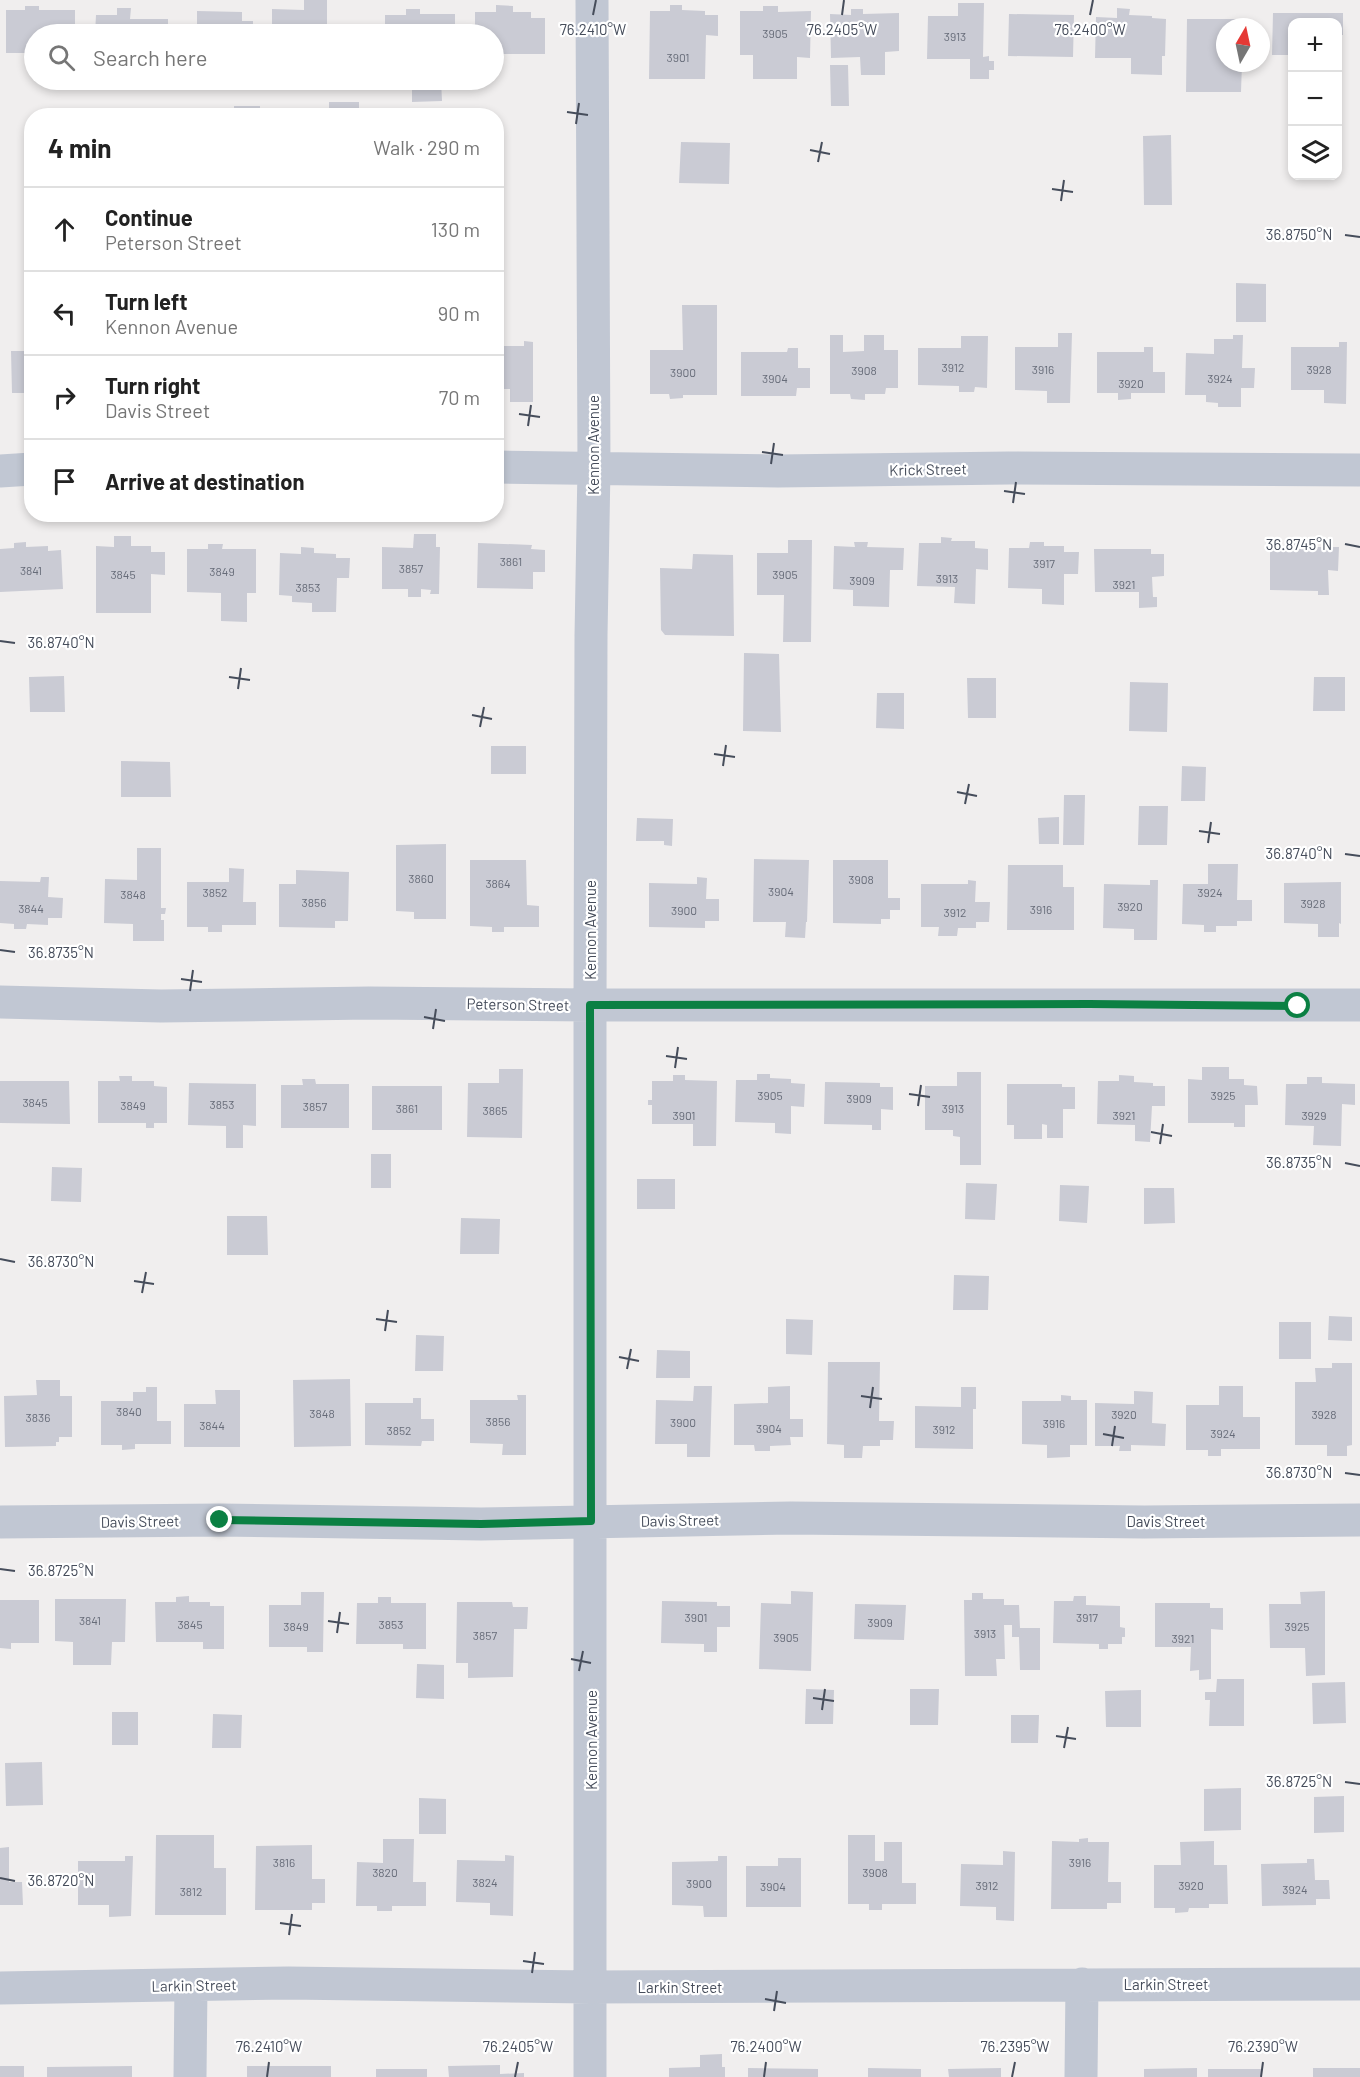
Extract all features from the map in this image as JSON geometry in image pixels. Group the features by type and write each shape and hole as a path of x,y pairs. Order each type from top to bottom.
{"street":[{"name":"Kennon Avenue","path":"590,2077 590,1005 594,468 592,0"},
{"name":"Krick Street","path":"504,467 778,471 1009,468 1360,470"},
{"path":"0,471 24,470"},
{"name":"Peterson Street","path":"0,1002 161,1006 369,1003 1360,1005"},
{"name":"Davis Street","path":"0,1522 220,1520 481,1524 791,1518 1133,1522 1360,1520"},
{"name":"Larkin Street","path":"0,1988 288,1983 591,1987 1360,1984"},
{"path":"1081,2077 1082,1984"},
{"path":"190,2077 191,1985"}],"building":[{"path":"304,0 327,0 327,24 272,24 272,9 304,10"},
{"path":"958,3 984,3 983,57 989,56 989,61 994,61 994,70 989,70 989,79 970,79 970,59 927,59 928,16 958,16"},
{"path":"496,5 513,6 513,12 531,12 531,18 545,18 545,54 504,54 504,24 475,24 475,12 496,12"},
{"path":"670,5 682,5 682,10 705,11 705,15 718,15 718,36 706,35 705,79 649,79 650,11 670,11"},
{"path":"25,6 39,6 39,10 75,10 75,24 24,24 24,53 6,53 6,10 25,10"},
{"path":"763,6 778,6 778,12 811,11 810,58 797,57 797,79 753,79 753,55 740,55 740,11 763,11"},
{"path":"117,8 131,8 130,19 168,19 168,24 96,24 96,15 117,15"},
{"path":"1117,8 1130,9 1129,15 1166,19 1162,75 1131,74 1131,58 1095,58 1096,17 1117,18"},
{"path":"406,9 420,9 420,14 455,14 455,24 385,24 385,15 406,15"},
{"path":"851,9 863,9 863,14 899,13 899,51 885,52 885,75 861,75 860,57 831,58 830,14 851,15"},
{"path":"197,11 242,12 242,21 253,21 253,24 197,24"},
{"path":"1273,13 1343,13 1343,35 1342,18 1288,18 1288,55 1272,55"},
{"path":"1009,14 1074,15 1073,57 1008,56"},
{"path":"1187,19 1216,19 1216,72 1242,72 1241,92 1186,92"},
{"path":"830,65 848,65 849,106 831,106"},
{"path":"412,90 441,90 442,101 412,102"},
{"path":"329,102 359,102 359,108 329,108"},
{"path":"234,106 260,106 260,108 234,108"},
{"path":"1171,135 1172,205 1144,205 1143,136"},
{"path":"681,142 730,143 729,184 679,183"},
{"path":"1236,283 1266,284 1266,322 1236,322"},
{"path":"682,305 717,305 717,395 683,395 683,398 670,399 669,394 650,394 650,350 683,350"},
{"path":"1058,333 1072,333 1070,403 1047,403 1047,391 1015,390 1015,347 1058,347"},
{"path":"830,335 843,335 843,352 864,351 864,335 884,335 884,350 898,350 898,388 886,388 885,394 865,394 865,400 851,399 850,394 830,394"},
{"path":"1233,335 1243,335 1242,368 1255,368 1254,388 1241,388 1241,407 1218,407 1218,403 1206,402 1206,395 1185,395 1186,353 1214,354 1214,339 1233,339"},
{"path":"961,336 988,336 987,388 975,387 974,392 959,392 959,386 918,385 918,348 961,348"},
{"path":"524,341 533,342 533,402 510,402 510,389 504,389 504,346 524,346"},
{"path":"1339,342 1347,342 1346,404 1324,403 1324,390 1291,390 1291,347 1339,347"},
{"path":"1144,347 1153,347 1153,372 1165,372 1165,393 1131,393 1131,399 1118,400 1118,393 1097,393 1097,352 1144,352"},
{"path":"788,348 798,348 798,368 810,368 810,388 797,388 796,396 741,396 741,352 787,352"},
{"path":"11,351 24,351 24,393 12,393"},
{"path":"414,534 436,534 436,547 440,547 439,594 430,594 431,590 421,589 421,597 408,597 408,589 382,589 382,547 413,548"},
{"path":"114,536 131,536 131,546 151,546 151,552 165,552 165,575 151,574 151,613 96,613 96,546 114,547"},
{"path":"941,537 952,538 951,541 975,541 975,548 988,549 988,570 976,569 975,604 954,603 955,587 917,586 919,543 941,543"},
{"path":"788,540 812,540 811,642 783,642 784,595 757,595 757,553 788,553"},
{"path":"1290,541 1305,542 1304,547 1339,547 1338,571 1328,570 1329,595 1318,595 1318,591 1270,590 1270,547 1290,547"},
{"path":"26,542 26,547 48,546 48,551 61,550 63,589 0,592 0,549 14,548 14,543"},
{"path":"854,542 868,542 867,547 904,548 903,570 890,570 889,607 853,606 853,590 833,589 834,546 855,547"},
{"path":"1030,542 1044,542 1044,546 1064,546 1064,552 1079,552 1078,574 1064,574 1064,605 1042,604 1042,589 1008,588 1009,548 1029,548"},
{"path":"478,543 532,545 531,549 545,550 545,572 533,572 533,589 477,588"},
{"path":"208,544 223,544 222,549 256,549 256,593 247,593 247,622 221,621 221,593 187,592 187,549 208,549"},
{"path":"301,547 314,548 314,553 336,554 336,558 350,558 349,578 337,578 336,612 312,612 312,603 292,602 292,596 279,595 280,553 301,554"},
{"path":"1094,549 1151,549 1151,554 1164,554 1164,576 1152,577 1153,597 1157,597 1157,607 1139,608 1139,592 1095,592"},
{"path":"693,554 733,555 734,636 665,635 661,630 660,568 692,569"},
{"path":"744,653 779,654 781,732 743,731"},
{"path":"64,676 65,712 30,712 29,677"},
{"path":"1314,677 1345,677 1345,711 1313,711"},
{"path":"967,678 996,678 996,718 968,718"},
{"path":"1130,682 1168,683 1167,732 1129,731"},
{"path":"877,693 904,693 904,729 876,728"},
{"path":"491,746 526,746 526,774 491,774"},
{"path":"121,761 170,762 171,797 121,797"},
{"path":"1182,766 1206,767 1205,801 1181,801"},
{"path":"1064,795 1085,795 1084,845 1063,845"},
{"path":"1139,806 1168,806 1167,845 1138,845"},
{"path":"1059,817 1059,844 1039,844 1038,818"},
{"path":"637,818 673,819 672,846 664,845 664,841 636,841"},
{"path":"446,844 446,919 414,919 414,912 396,911 396,845"},
{"path":"137,848 161,848 161,908 166,908 165,914 161,914 161,920 164,920 164,941 133,941 133,924 104,923 105,879 137,880"},
{"path":"754,859 809,860 805,938 785,937 786,922 753,922"},
{"path":"470,860 526,860 527,905 539,906 539,927 504,927 504,932 492,932 492,927 470,926"},
{"path":"833,860 888,860 888,898 900,898 900,910 890,910 890,919 881,919 881,924 833,923"},
{"path":"1208,864 1238,864 1237,900 1252,900 1252,921 1237,921 1237,926 1216,926 1216,932 1204,932 1204,925 1182,924 1183,884 1208,884"},
{"path":"1008,865 1063,865 1063,887 1074,887 1074,930 1007,930"},
{"path":"229,868 244,869 243,902 256,902 256,925 222,925 222,932 208,932 208,927 187,927 187,882 229,882"},
{"path":"296,870 349,872 348,921 335,921 335,928 279,927 279,884 296,884"},
{"path":"41,877 49,877 48,897 63,898 62,918 48,918 48,925 27,924 26,929 14,929 14,924 0,923 0,881 40,882"},
{"path":"697,877 707,878 706,899 719,899 719,921 705,921 705,928 649,927 649,883 697,884"},
{"path":"968,880 976,881 975,902 990,902 989,922 976,922 976,928 958,928 957,936 938,936 939,927 921,927 921,884 968,884"},
{"path":"1150,880 1158,880 1157,940 1134,940 1134,929 1103,928 1104,884 1150,885"},
{"path":"1341,882 1339,937 1318,937 1318,924 1284,923 1284,883"},
{"path":"1202,1067 1229,1067 1229,1079 1244,1079 1244,1085 1257,1086 1258,1105 1245,1105 1245,1127 1234,1127 1234,1123 1188,1123 1188,1079 1202,1080"},
{"path":"499,1069 523,1069 522,1138 467,1137 468,1083 499,1083"},
{"path":"957,1072 981,1072 981,1165 960,1165 960,1137 953,1136 953,1130 925,1130 925,1086 957,1086"},
{"path":"757,1074 770,1074 770,1078 791,1079 791,1083 805,1084 804,1107 791,1106 791,1134 775,1133 775,1123 735,1122 736,1080 757,1080"},
{"path":"673,1075 685,1075 685,1080 717,1081 716,1146 693,1146 693,1124 652,1124 652,1105 648,1105 648,1100 652,1100 652,1081 673,1081"},
{"path":"1119,1075 1134,1076 1134,1082 1165,1086 1165,1106 1152,1106 1150,1142 1135,1141 1135,1125 1097,1124 1098,1081 1119,1081"},
{"path":"119,1076 132,1076 132,1081 154,1081 154,1086 167,1087 167,1123 154,1123 154,1128 146,1128 146,1123 98,1123 98,1081 120,1081"},
{"path":"1307,1077 1322,1077 1322,1083 1355,1084 1355,1105 1342,1104 1341,1146 1313,1145 1314,1126 1285,1125 1286,1084 1307,1084"},
{"path":"302,1079 315,1079 316,1084 349,1084 349,1128 281,1128 281,1085 303,1085"},
{"path":"0,1081 69,1081 70,1124 0,1123"},
{"path":"825,1082 880,1083 880,1087 893,1087 893,1110 881,1109 881,1130 872,1130 872,1125 824,1124"},
{"path":"189,1083 256,1084 256,1126 243,1125 243,1148 226,1148 226,1126 188,1125"},
{"path":"1007,1084 1062,1084 1062,1087 1075,1087 1075,1109 1063,1109 1063,1138 1047,1138 1047,1125 1042,1124 1042,1139 1014,1139 1014,1125 1007,1125"},
{"path":"372,1086 442,1086 442,1130 372,1130"},
{"path":"371,1154 391,1154 391,1188 371,1188"},
{"path":"52,1167 82,1168 81,1202 51,1201"},
{"path":"637,1179 675,1179 675,1209 637,1209"},
{"path":"966,1183 997,1184 995,1220 965,1219"},
{"path":"1060,1185 1089,1186 1087,1223 1059,1221"},
{"path":"1144,1188 1174,1188 1175,1223 1144,1224"},
{"path":"227,1216 267,1216 268,1255 227,1255"},
{"path":"461,1218 500,1219 499,1254 460,1254"},
{"path":"954,1275 989,1276 988,1310 953,1310"},
{"path":"1329,1316 1352,1317 1352,1341 1328,1340"},
{"path":"786,1319 813,1320 812,1355 786,1354"},
{"path":"1279,1322 1311,1322 1311,1359 1279,1359"},
{"path":"416,1335 444,1336 443,1371 415,1371"},
{"path":"657,1350 690,1351 690,1378 656,1378"},
{"path":"828,1362 880,1362 879,1421 894,1421 893,1440 880,1440 880,1446 863,1446 862,1458 844,1458 844,1445 827,1444"},
{"path":"1332,1363 1352,1363 1352,1445 1347,1446 1347,1456 1327,1456 1327,1445 1295,1445 1295,1382 1316,1382 1315,1368 1332,1368"},
{"path":"350,1379 351,1446 294,1447 293,1380"},
{"path":"36,1380 60,1380 60,1396 72,1396 72,1437 59,1437 56,1446 5,1447 4,1396 37,1395"},
{"path":"694,1386 712,1386 710,1457 687,1457 687,1444 655,1444 656,1400 693,1401"},
{"path":"790,1386 790,1419 803,1419 803,1437 790,1437 791,1445 770,1446 770,1451 755,1451 754,1445 734,1445 734,1404 768,1403 768,1387"},
{"path":"1219,1386 1243,1386 1243,1417 1260,1417 1260,1449 1221,1449 1221,1456 1208,1456 1208,1450 1186,1450 1186,1405 1219,1405"},
{"path":"146,1387 157,1387 157,1421 171,1421 171,1444 135,1444 135,1449 122,1450 122,1445 101,1445 101,1401 133,1401 133,1392 146,1392"},
{"path":"961,1387 976,1387 976,1409 973,1409 973,1449 915,1448 915,1406 961,1407"},
{"path":"215,1390 240,1390 240,1447 184,1447 184,1404 216,1404"},
{"path":"1134,1391 1153,1392 1152,1423 1166,1424 1165,1446 1131,1445 1131,1451 1119,1451 1120,1446 1095,1446 1095,1403 1134,1404"},
{"path":"517,1395 526,1395 526,1455 502,1455 503,1444 470,1443 470,1400 518,1400"},
{"path":"1061,1395 1071,1396 1071,1400 1087,1400 1087,1445 1070,1445 1070,1457 1047,1458 1047,1445 1022,1444 1022,1401 1061,1401"},
{"path":"413,1398 421,1398 421,1419 434,1419 434,1441 422,1441 421,1446 365,1445 365,1403 413,1403"},
{"path":"791,1591 813,1592 811,1671 759,1669 761,1603 791,1604"},
{"path":"1325,1591 1325,1675 1306,1676 1305,1648 1270,1648 1269,1604 1301,1604 1300,1592"},
{"path":"301,1592 324,1592 323,1652 307,1652 307,1647 269,1647 269,1605 301,1605"},
{"path":"972,1593 983,1593 983,1599 1004,1599 1004,1605 1019,1605 1020,1628 1040,1628 1040,1670 1020,1670 1019,1637 1012,1637 1012,1625 1004,1625 1005,1659 996,1659 997,1676 965,1676 964,1600 972,1600"},
{"path":"189,1596 189,1602 210,1602 210,1606 224,1606 224,1649 203,1649 203,1642 156,1642 155,1602 176,1602 176,1597"},
{"path":"1074,1596 1086,1596 1086,1605 1120,1606 1120,1627 1125,1628 1122,1644 1108,1644 1108,1649 1099,1649 1099,1644 1053,1643 1054,1601 1073,1601"},
{"path":"378,1597 391,1597 391,1603 426,1603 426,1649 403,1649 403,1644 356,1644 357,1603 378,1603"},
{"path":"55,1599 126,1599 125,1642 112,1642 111,1665 73,1665 73,1642 55,1641"},
{"path":"0,1600 39,1600 39,1643 11,1643 11,1649 0,1648"},
{"path":"662,1601 717,1602 717,1606 730,1606 730,1627 717,1627 717,1652 704,1652 704,1644 661,1643"},
{"path":"457,1602 512,1602 513,1607 528,1607 527,1629 514,1629 513,1677 468,1678 468,1663 456,1663"},
{"path":"1155,1603 1210,1603 1210,1608 1223,1608 1223,1630 1211,1629 1211,1679 1199,1680 1199,1670 1190,1671 1191,1647 1155,1647"},
{"path":"855,1604 906,1605 904,1640 854,1639"},
{"path":"417,1664 444,1665 444,1699 416,1698"},
{"path":"1217,1679 1244,1679 1244,1726 1209,1726 1210,1700 1205,1700 1205,1692 1216,1692"},
{"path":"1345,1682 1346,1723 1313,1724 1312,1683"},
{"path":"806,1689 834,1690 833,1724 805,1724"},
{"path":"910,1689 939,1689 938,1725 910,1725"},
{"path":"1141,1690 1141,1727 1106,1727 1105,1691"},
{"path":"112,1712 138,1712 138,1745 112,1745"},
{"path":"213,1714 242,1715 241,1748 212,1748"},
{"path":"1011,1715 1039,1715 1038,1743 1011,1743"},
{"path":"42,1762 43,1805 6,1806 5,1763"},
{"path":"1241,1788 1241,1830 1204,1831 1204,1789"},
{"path":"1344,1796 1344,1832 1314,1833 1314,1797"},
{"path":"419,1798 446,1799 446,1834 419,1834"},
{"path":"156,1835 214,1835 214,1868 226,1868 226,1915 155,1915"},
{"path":"848,1835 875,1835 875,1861 884,1861 884,1842 902,1842 902,1883 916,1883 916,1904 882,1904 882,1910 869,1910 869,1904 848,1904"},
{"path":"1088,1838 1088,1842 1109,1842 1108,1882 1121,1882 1121,1903 1107,1903 1107,1909 1051,1909 1052,1841 1079,1842 1079,1839"},
{"path":"383,1839 414,1839 413,1882 426,1882 426,1906 392,1906 392,1911 377,1911 377,1906 356,1906 357,1862 383,1863"},
{"path":"1214,1841 1214,1865 1227,1865 1228,1904 1209,1904 1209,1908 1189,1908 1188,1912 1175,1913 1175,1908 1154,1908 1154,1865 1181,1865 1180,1842"},
{"path":"312,1845 312,1879 325,1879 325,1903 312,1903 312,1910 255,1910 256,1846"},
{"path":"9,1847 9,1882 22,1882 23,1905 0,1905 0,1848"},
{"path":"1003,1851 1015,1852 1014,1921 996,1920 996,1907 960,1906 961,1864 1003,1865"},
{"path":"505,1855 514,1856 513,1916 490,1915 490,1903 456,1902 457,1860 505,1861"},
{"path":"125,1856 133,1856 131,1916 109,1917 109,1905 78,1905 78,1861 125,1861"},
{"path":"718,1856 727,1856 727,1917 704,1917 703,1906 672,1905 672,1862 718,1861"},
{"path":"778,1858 801,1858 801,1907 746,1907 746,1866 778,1866"},
{"path":"1307,1859 1314,1859 1315,1880 1329,1880 1330,1899 1316,1899 1316,1905 1262,1906 1261,1864 1307,1863"},
{"path":"722,2054 725,2077 669,2077 669,2068 700,2067 700,2055"},
{"path":"500,2065 500,2074 524,2073 524,2077 449,2077 448,2066"},
{"path":"0,2066 24,2066 24,2077 0,2077"},
{"path":"132,2066 132,2077 47,2077 47,2067"},
{"path":"247,2066 331,2066 331,2077 247,2077"},
{"path":"748,2068 818,2069 818,2077 748,2077"},
{"path":"868,2068 921,2069 921,2077 868,2077"},
{"path":"1001,2068 1001,2077 949,2077 948,2069"},
{"path":"1197,2068 1197,2077 1144,2077 1144,2069"},
{"path":"1313,2068 1360,2068 1360,2077 1313,2077"},
{"path":"376,2069 427,2069 427,2077 376,2077"},
{"path":"1208,2069 1262,2069 1262,2077 1208,2077"}],"route":[{"path":"220,1520 481,1524 591,1521 590,1005 1298,1006"}]}
